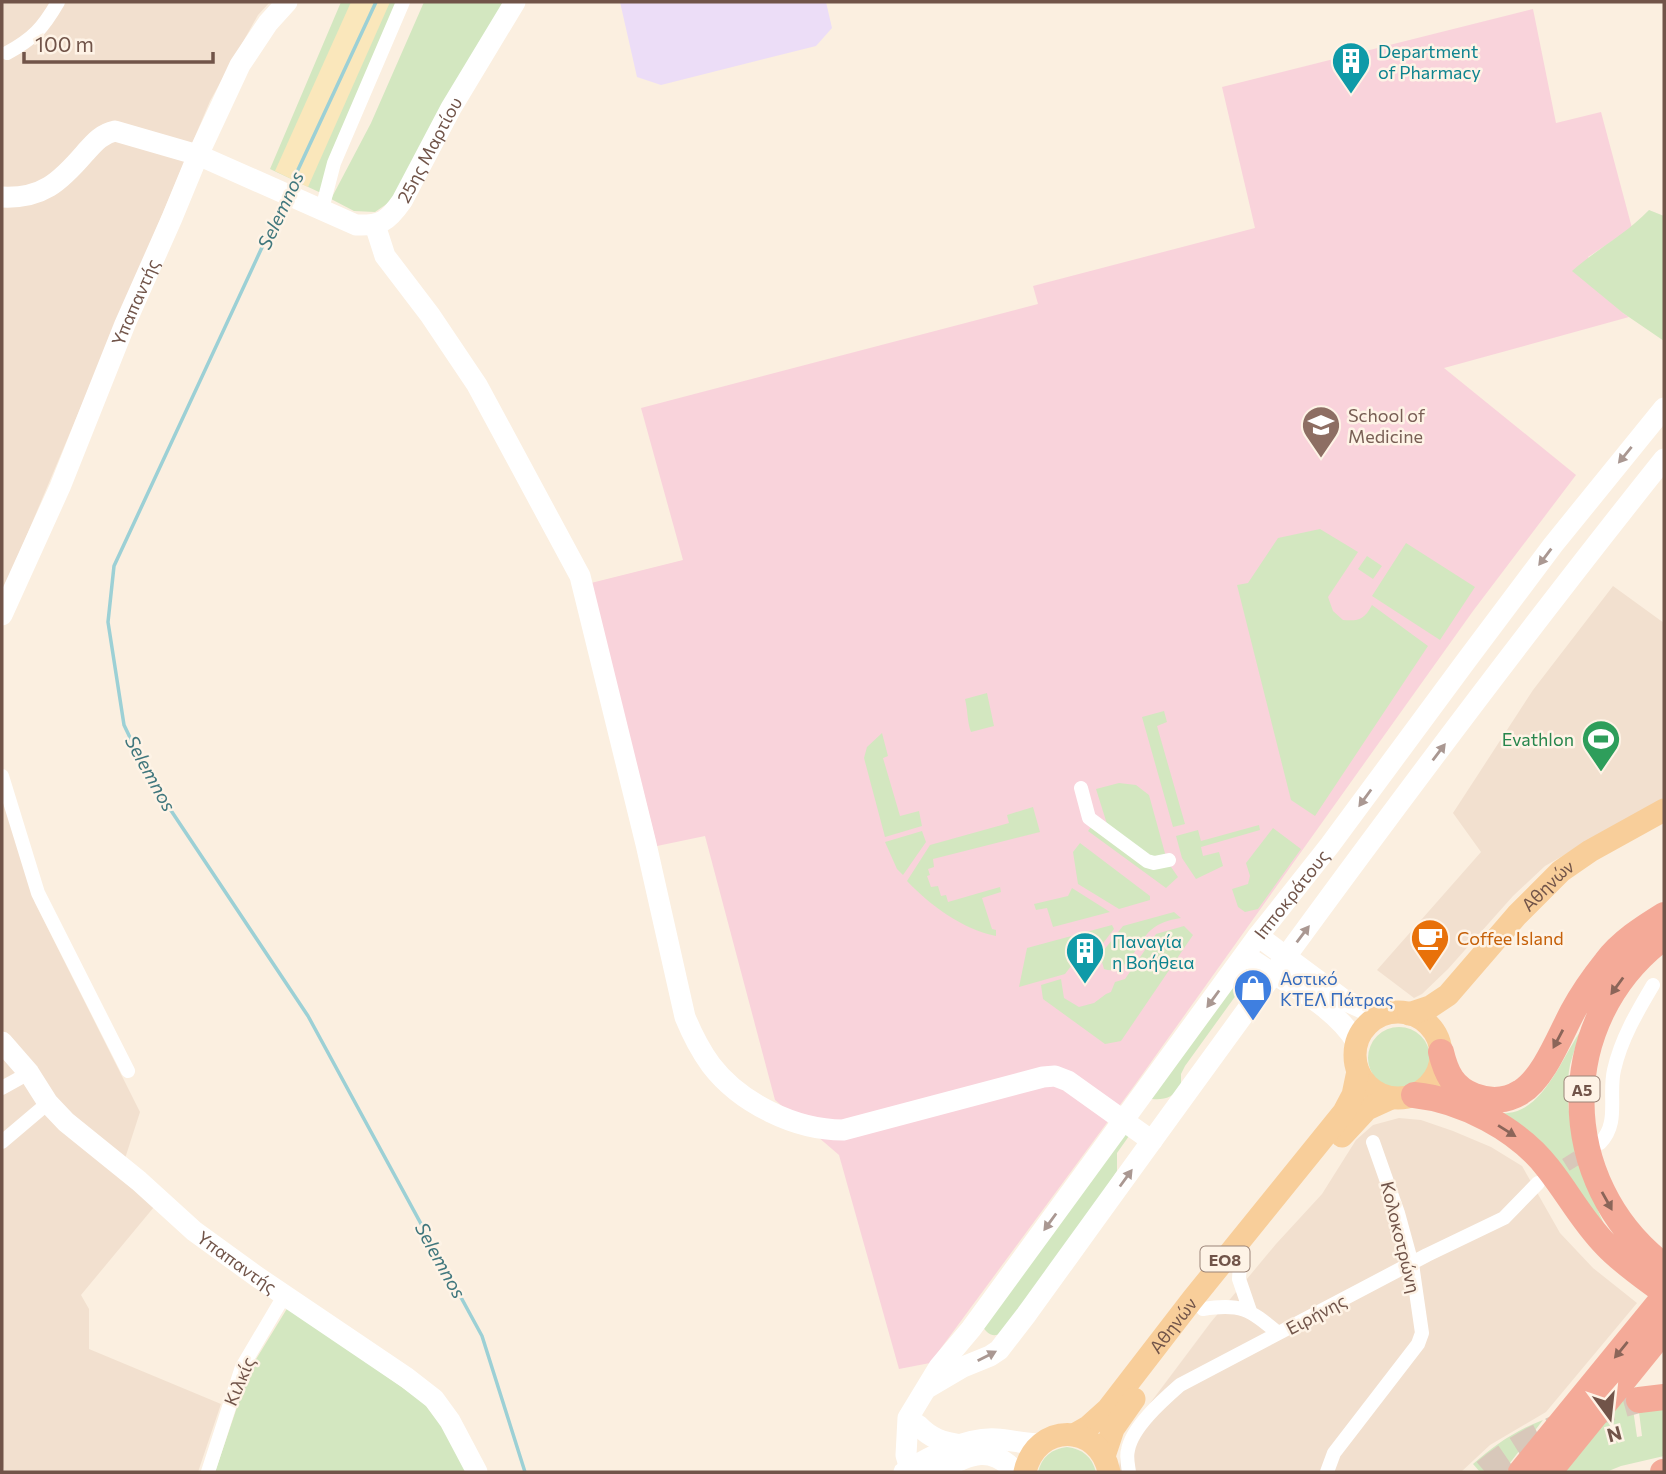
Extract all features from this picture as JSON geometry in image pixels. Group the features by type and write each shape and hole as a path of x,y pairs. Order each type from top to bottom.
{"highway":[{"path":"1438,1043 1449,1076 1461,1090 1492,1100 1522,1092 1535,1079 1574,1008 1608,959 1639,930 1664,915"},
{"name":"Α5","path":"1645,1261 1612,1210 1594,1173 1582,1128 1582,1078 1595,1026 1603,1008 1626,974 1664,937"},
{"path":"1402,1096 1435,1099 1464,1109 1490,1121 1523,1142 1548,1168 1591,1228 1645,1261 1664,1295 1521,1472"},
{"path":"1549,1472 1664,1330"}],"main road":[{"name":"Αθηνών","path":"1380,1016 1389,1013 1409,1014 1439,1002 1517,915 1561,871 1590,851 1664,810"},
{"name":"Αθηνών","path":"1107,1464 1113,1429 1122,1415 1203,1308 1356,1119 1367,1109 1431,1082 1440,1063 1438,1043 1445,1005 1455,987"},
{"path":"1409,1014 1424,1021 1438,1043"},
{"path":"1357,1043 1365,1028 1380,1016"},
{"name":"Αθηνών","path":"1074,1435 1088,1427 1108,1409 1199,1290 1343,1112 1353,1095 1358,1071 1355,1062 1357,1043"},
{"path":"1358,1071 1371,1088 1402,1096"},
{"name":"Αθηνών","path":"1040,1444 1062,1435 1074,1435 1086,1439 1107,1464"},
{"path":"1025,1472 1032,1452 1040,1444"}],"street":[{"path":"7,53 29,41 58,2"},
{"name":"Υπαπαντής","path":"2,615 60,487 125,324 198,155 240,65 268,23 287,2"},
{"path":"314,205 403,2"},
{"name":"25ης Μαρτίου","path":"375,225 392,215 402,201 450,108 515,2"},
{"path":"2,197 29,196 45,190 61,179 98,138 115,131 198,155 356,225 375,225 385,256 430,315 481,392 580,576 646,844 685,1017 694,1039 710,1064 726,1081 762,1108 799,1122 831,1130 843,1130 1042,1077 1055,1076 1079,1087 1152,1141"},
{"name":"Ιπποκράτους","path":"919,1470 906,1455 908,1418 939,1367 971,1329 1258,936 1330,845 1545,556 1664,408"},
{"name":"Ιπποκράτους","path":"923,1396 963,1367 999,1350 1286,957 1555,597 1664,459"},
{"path":"2,776 38,892 128,1071"},
{"path":"1082,788 1089,818 1147,860 1154,863 1169,860"},
{"path":"1258,936 1344,1000 1380,1016"},
{"path":"1245,955 1325,1008 1343,1024 1357,1043"},
{"path":"1600,1143 1609,1135 1612,1124 1614,1071 1621,1046 1653,985"},
{"name":"Υπαπαντής","path":"2,1042 29,1073 48,1103 86,1140 139,1181 194,1231 434,1399 450,1420 477,1472"},
{"path":"2,1088 29,1073"},
{"path":"2,1142 48,1103"},
{"name":"Κολοκοτρώνη","path":"1327,1472 1334,1453 1418,1344 1422,1333 1412,1264 1398,1213 1373,1142"},
{"name":"Ειρήνης","path":"1129,1472 1129,1444 1164,1398 1196,1375 1504,1218 1538,1183"},
{"path":"1240,1263 1239,1279 1250,1311"},
{"name":"Κιλκίς","path":"208,1472 242,1367 284,1296"},
{"path":"1203,1308 1230,1305 1250,1311 1278,1334"},
{"path":"919,1470 916,1413 923,1396"},
{"path":"918,1424 928,1436 942,1442 962,1445"},
{"path":"919,1470 962,1445 981,1440 1040,1444"},
{"path":"919,1470 973,1454 991,1454 1016,1472"}],"shaded area":[{"path":"2,2 270,2 258,15 210,101 2,594"},
{"path":"620,2 826,2 832,28 816,46 661,85 637,77"},
{"path":"1533,9 1556,123 1601,112 1632,228 1588,257 1623,313 1629,317 1444,368 1576,475 1473,611 1134,1086 930,1363 899,1369 839,1155 775,1100 705,836 657,846 591,583 683,560 641,408 1038,304 1033,286 1255,228 1222,87"},
{"path":"1613,586 1664,623 1664,798 1545,866 1513,896 1448,969 1422,994 1414,998 1377,970 1481,852 1453,813 1533,690"},
{"path":"2,791 35,903 140,1112 120,1174 154,1207 81,1295 89,1309 89,1349 221,1404 198,1472 4,1472"},
{"path":"1399,1118 1421,1120 1453,1131 1491,1147 1522,1166 1560,1233 1593,1268 1637,1303 1546,1412 1490,1445 1461,1472 1118,1472 1122,1451 1151,1402 1211,1322 1322,1194 1356,1140 1373,1125"}],"green space":[{"path":"341,2 399,2 321,193 270,169"},
{"path":"424,2 510,2 391,201 375,212 354,211 331,199 371,123"},
{"path":"1649,210 1664,216 1664,341 1623,313 1572,271 1631,227"},
{"path":"1320,529 1358,552 1328,597 1333,611 1343,620 1357,620 1364,617 1372,605 1428,646 1315,816 1291,800 1237,585 1248,583 1278,538"},
{"path":"1406,543 1475,587 1440,640 1372,596"},
{"path":"1367,556 1382,566 1373,579 1358,569"},
{"path":"987,693 994,726 971,732 965,699"},
{"path":"1164,711 1167,722 1157,726 1185,824 1173,827 1142,717"},
{"path":"882,733 888,756 883,758 900,816 919,811 922,826 885,837 864,758 867,747"},
{"path":"1119,783 1136,785 1149,795 1166,857 1152,858 1107,824 1096,789"},
{"path":"1033,807 1040,832 933,859 934,867 928,869 930,875 927,876 931,887 938,886 941,896 946,895 948,902 1000,887 1001,892 982,898 996,936 959,922 926,899 907,881 930,845 1009,823 1007,815"},
{"path":"1259,825 1260,830 1201,847 1203,856 1219,852 1223,866 1196,879 1182,858 1176,836 1198,830 1201,841"},
{"path":"1091,827 1169,864 1178,877 1166,888 1088,831"},
{"path":"1273,828 1301,849 1258,909 1245,912 1238,907 1232,889 1248,884 1250,876 1246,863"},
{"path":"922,831 926,842 903,875 897,869 885,842"},
{"path":"1080,843 1150,896 1150,900 1119,909 1078,884 1073,852"},
{"path":"1072,888 1110,912 1053,927 1047,908 1036,910 1034,904 1068,896"},
{"path":"1174,912 1181,918 1162,923 1151,930 1125,964 1112,970 1104,969 1100,955 1123,926"},
{"path":"1112,925 1114,929 1090,960 1072,965 1065,974 1019,987 1027,948"},
{"path":"1184,926 1193,935 1121,1041 1105,1044 1043,999 1041,985 1061,979 1064,998 1079,1007 1094,1003 1111,992 1115,982 1125,979 1156,934"},
{"path":"1244,966 1256,974 1251,982 1247,980 1185,1066 1181,1074 1181,1087 1168,1097 1152,1099 1151,1097"},
{"path":"1399,1027 1421,1036 1430,1058 1421,1080 1399,1089 1377,1080 1368,1058 1377,1036"},
{"path":"1582,1029 1570,1065 1568,1105 1582,1167 1604,1224 1491,1112 1508,1113 1521,1110 1532,1102 1551,1080"},
{"path":"1124,1132 1129,1136 1117,1153 1117,1171 1082,1224 1001,1334 988,1333 982,1326"},
{"path":"288,1307 423,1402 444,1429 467,1472 215,1472 250,1369"},
{"path":"1630,1388 1637,1437 1642,1436 1639,1412 1664,1409 1664,1456 1606,1472 1563,1472"},
{"path":"1543,1420 1503,1472 1480,1472 1473,1464 1506,1439"},
{"path":"1067,1447 1086,1455 1096,1472 1038,1472 1048,1455"}],"sand":[{"path":"351,2 390,2 308,187 275,171"}],"waterway":[{"name":"Selemnos","path":"290,187 376,2"},
{"name":"Selemnos","path":"284,200 114,566 108,622 124,725 150,779 308,1016 482,1336 525,1472"}],"tunnel":[{"path":"1548,1176 1593,1148"},
{"path":"1485,1472 1520,1447 1557,1427 1639,1400"}],"place":[{"name":"Department of Pharmacy","path":"1351,95"},
{"name":"School of Medicine","path":"1321,459"},
{"name":"Evathlon","path":"1601,773"},
{"name":"Coffee Island","path":"1430,972"},
{"name":"Παναγία η Βοήθεια","path":"1085,985"},
{"name":"Αστικό ΚΤΕΛ Πάτρας","path":"1253,1022"}]}
